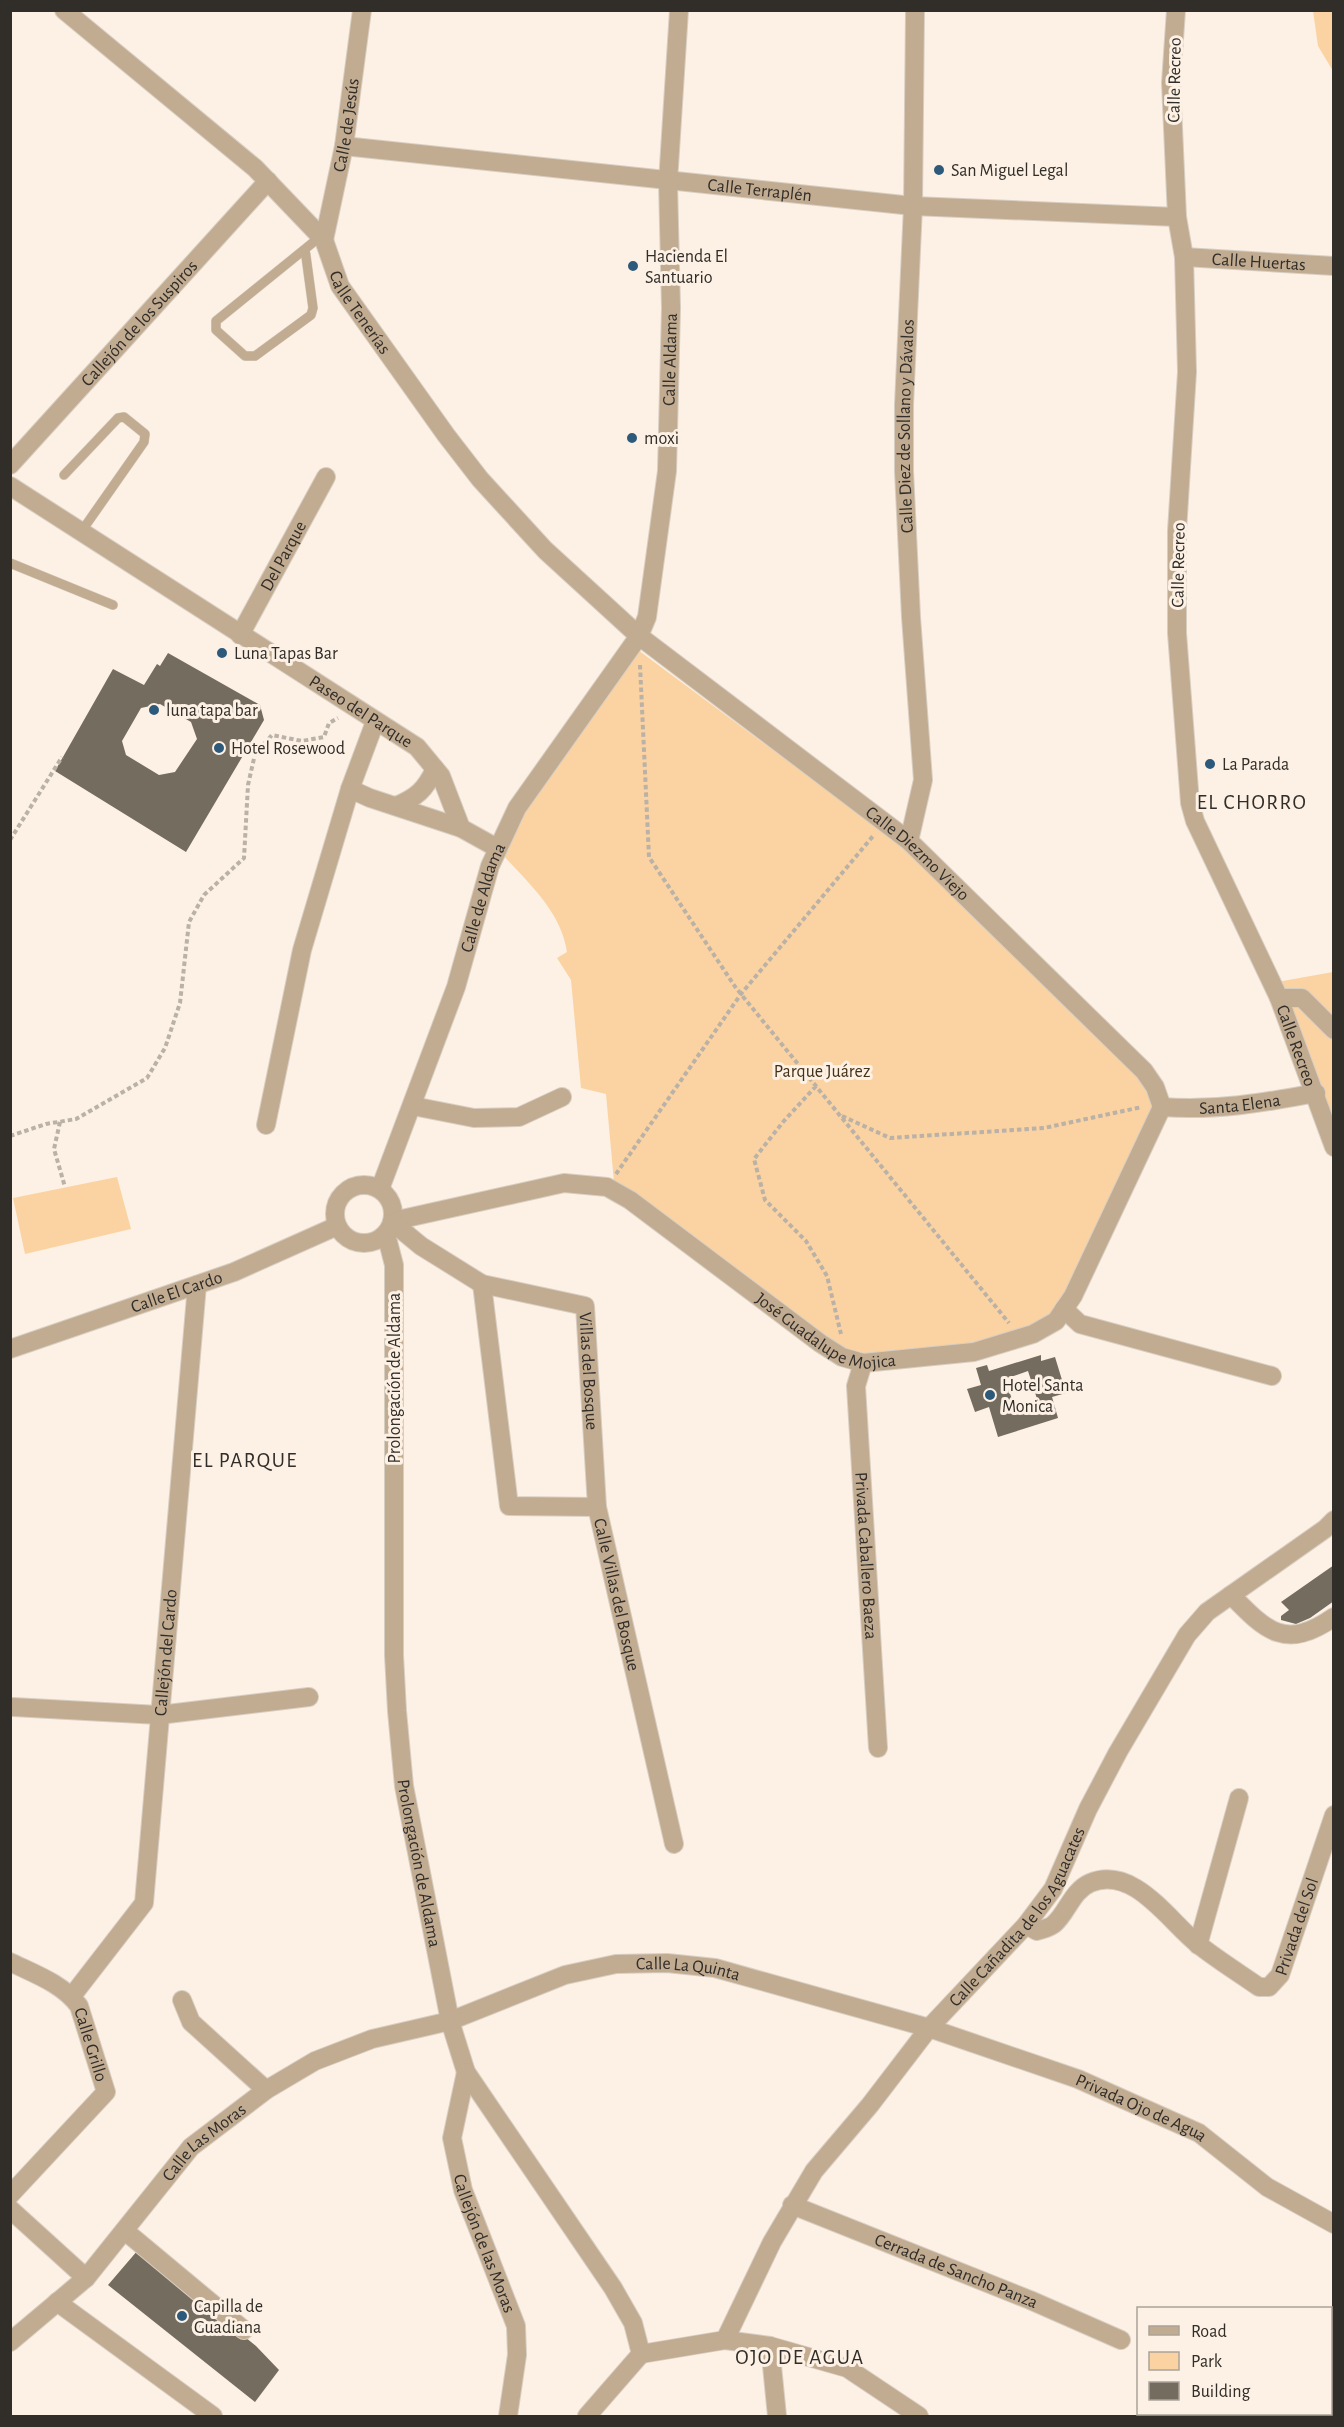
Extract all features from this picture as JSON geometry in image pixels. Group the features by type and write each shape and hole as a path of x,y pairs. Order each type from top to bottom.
{"street":[{"name":"Calle Tenerías","path":"64,10 268,181 323,238 340,286 480,479 544,549 639,636"},
{"name":"Calle de Jesús","path":"323,238 344,146 362,10"},
{"name":"Calle Aldama","path":"639,636 647,617 667,471 671,308 668,182 679,10"},
{"name":"Calle Diez de Sollano y Dávalos","path":"909,841 923,780 908,582 904,471 904,405 913,206 915,10"},
{"name":"Calle Recreo","path":"1176,10 1171,83 1177,217 1184,257 1187,372 1177,531 1177,623 1190,803 1195,821 1279,998 1316,1094"},
{"name":"Calle Terraplén","path":"344,146 668,182 913,206 1177,217"},
{"name":"Callejón de los Suspiros","path":"10,465 268,181"},
{"name":"Calle Huertas","path":"1184,257 1334,266"},
{"name":"Del Parque","path":"240,635 326,477"},
{"name":"Paseo del Parque","path":"10,486 417,747 441,776 461,828"},
{"name":"Calle Diezmo Viejo","path":"639,636 909,841 1144,1071 1155,1087 1162,1107"},
{"name":"Calle de Aldama","path":"380,1189 456,987 497,848 517,808 639,636"},
{"path":"266,1125 302,950 350,789 375,722"},
{"path":"396,806 417,797 426,787 435,769"},
{"path":"350,789 461,828 497,848"},
{"path":"1279,998 1302,998 1334,1030"},
{"path":"1316,1094 1334,1147"},
{"name":"Santa Elena","path":"1162,1107 1200,1110 1240,1107 1316,1094"},
{"path":"413,1106 474,1118 519,1117 562,1097"},
{"name":"José Guadalupe Mojica","path":"390,1226 564,1183 607,1187 842,1357 863,1362 974,1352 1021,1338 1056,1321 1073,1296 1162,1107"},
{"path":"362,1184 380,1189 389,1198 393,1208 390,1226 376,1241 362,1243 348,1239 337,1226 336,1204 347,1190 362,1184"},
{"name":"Calle El Cardo","path":"10,1349 234,1272 337,1226"},
{"path":"390,1226 482,1284"},
{"name":"Prolongación de Aldama","path":"390,1226 394,1265 394,1655 397,1711 404,1786 450,2021 466,2072 613,2288 633,2323 641,2354"},
{"name":"Calle Villas del Bosque","path":"482,1284 509,1506 597,1508 674,1844"},
{"name":"Villas del Bosque","path":"482,1284 585,1306 597,1508"},
{"name":"Callejón del Cardo","path":"72,1996 144,1903 197,1285"},
{"path":"1064,1309 1080,1324 1272,1376"},
{"name":"Privada Caballero Baeza","path":"863,1362 856,1386 878,1748"},
{"name":"Calle Cañadita de los Aguacates","path":"725,2340 792,2205 814,2171 870,2105 929,2028 1026,1925 1053,1889 1088,1809 1150,1694 1187,1635 1207,1612 1334,1520"},
{"path":"1231,1595 1257,1623 1273,1632 1295,1634 1316,1630 1334,1617"},
{"path":"13,1707 159,1715 309,1697"},
{"path":"1198,1945 1239,1798"},
{"name":"Privada del Sol","path":"1026,1925 1037,1931 1053,1925 1076,1894 1088,1884 1102,1880 1119,1882 1138,1890 1198,1945 1259,1987 1269,1987 1280,1975 1334,1815"},
{"name":"Calle Grillo","path":"10,1962 45,1978 72,1996 79,2006 106,2092 10,2195"},
{"name":"Calle La Quinta","path":"450,2021 565,1975 616,1964 667,1963 715,1968 929,2028"},
{"path":"182,2000 191,2022 266,2090"},
{"name":"Calle Las Moras","path":"10,2342 86,2278 190,2147 266,2090 315,2061 372,2039 450,2021"},
{"name":"Privada Ojo de Agua","path":"929,2028 1078,2079 1199,2133 1267,2187 1334,2224"},
{"name":"Callejón de las Moras","path":"466,2072 452,2138 463,2190 516,2326 517,2355 508,2416"},
{"name":"Cerrada de Sancho Panza","path":"792,2205 1030,2300 1121,2340"},
{"path":"10,2208 86,2278"},
{"path":"124,2231 244,2330"},
{"path":"57,2302 208,2415"},
{"path":"587,2416 641,2354 725,2340 770,2346 848,2368 919,2416"},
{"path":"770,2346 777,2416"}],"lane":[{"path":"305,249 313,308 311,315 255,356 245,356 216,330 216,321 305,249 323,238"},
{"path":"64,475 118,418 124,417 145,434 144,442 81,532"},
{"path":"10,564 113,605"}],"path":[{"path":"639,636 649,857 741,994 1021,1338"},
{"path":"10,1136 76,1119 147,1078 165,1048 180,1003 189,922 204,895 244,858 248,785 255,754 272,735 302,741 324,737 329,723 354,707"},
{"path":"10,840 62,757"},
{"path":"607,1187 741,994 885,822"},
{"path":"816,1086 783,1122 754,1159 765,1200 806,1241 827,1276 844,1343"},
{"path":"839,1114 890,1138 1044,1128 1132,1108 1162,1107"},
{"path":"60,1122 54,1149 65,1187"}],"green space":[{"path":"1313,11 1333,11 1333,71 1318,46"},
{"name":"Parque Juárez","path":"638,650 897,842 1149,1088 1152,1112 1071,1287 1056,1312 1035,1327 1011,1335 952,1348 891,1355 846,1355 614,1182 606,1094 581,1088 571,980 557,958 567,952 564,937 542,898 502,854 522,811"},
{"path":"1333,972 1333,1135 1266,984"},
{"path":"117,1177 131,1229 25,1254 13,1198"}],"building":[{"name":"Hotel Rosewood","path":"168,653 260,705 264,720 186,852 55,771 113,669 144,685 157,664 160,666","holes":["160,704 191,722 197,739 175,772 159,775 126,755 122,741 141,708"]},
{"name":"Hotel Santa Monica","path":"1041,1355 1041,1361 1055,1357 1066,1393 1052,1397 1058,1418 998,1437 989,1407 975,1412 967,1389 981,1385 976,1368 987,1365 989,1371","holes":["1028,1371 1039,1405 1016,1411 1005,1379"]},
{"path":"1334,1565 1334,1601 1310,1618 1296,1624 1281,1620 1281,1616 1289,1610 1281,1602"},
{"name":"Capilla de Guadiana","path":"138,2250 256,2346 279,2370 255,2402 108,2285"}],"place":[{"name":"San Miguel Legal","path":"939,170"},
{"name":"Hacienda El Santuario","path":"633,266"},
{"name":"moxi","path":"632,438"},
{"name":"Luna Tapas Bar","path":"222,653"},
{"name":"luna tapa bar","path":"154,710"},
{"name":"Hotel Rosewood","path":"219,748"},
{"name":"La Parada","path":"1210,764"},
{"name":"Hotel Santa Monica","path":"990,1395"},
{"name":"Capilla de Guadiana","path":"182,2316"}],"district":[{"name":"EL CHORRO","path":"1252,802"},
{"name":"EL PARQUE","path":"245,1460"},
{"name":"OJO DE AGUA","path":"800,2357"}]}
